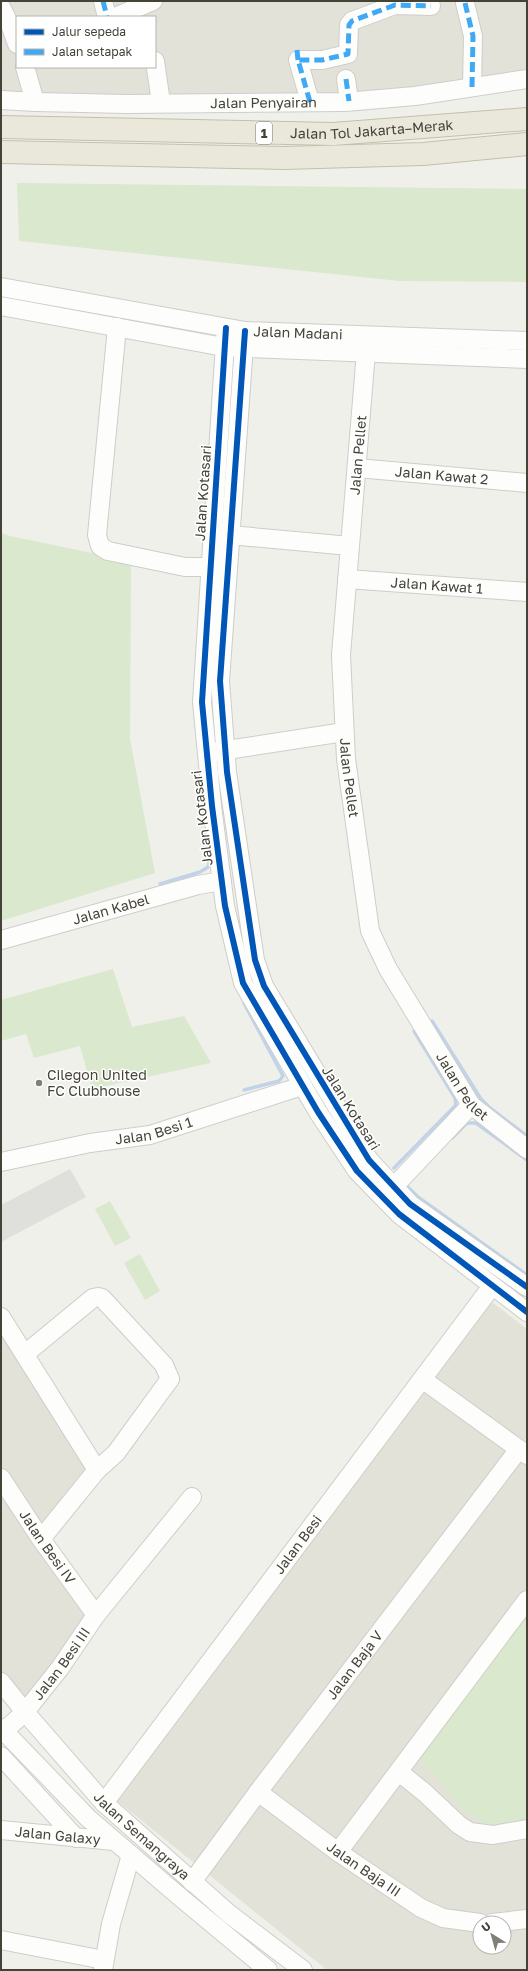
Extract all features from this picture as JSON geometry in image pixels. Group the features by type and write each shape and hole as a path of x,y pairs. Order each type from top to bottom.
{"highway":[{"name":"Jalan Tol Jakarta–Merak","path":"1,127 333,134 527,119"},
{"name":"Jalan Tol Jakarta–Merak","path":"1,152 284,158 423,154 527,144"}],"street":[{"path":"103,1 107,16"},
{"path":"310,102 297,55 322,60 348,54 350,51 350,23 395,3 431,6"},
{"path":"465,4 473,36 472,87"},
{"path":"119,16 145,6"},
{"path":"1,7 16,41"},
{"path":"25,68 35,102"},
{"path":"156,68 161,103"},
{"path":"346,79 349,102"},
{"name":"Jalan Penyairan","path":"1,100 35,102 161,103 349,102 415,96 527,79"},
{"name":"Jalan Madani","path":"1,287 226,328 245,338 366,352 527,359"},
{"name":"Jalan Madani","path":"1,306 224,346 245,338 527,341"},
{"path":"117,327 97,535 100,546 108,551 184,567 210,567"},
{"name":"Jalan Kotasari","path":"226,328 202,702 207,753 211,883 225,906 243,983 302,1086 357,1171 388,1193 410,1204 527,1288"},
{"name":"Jalan Kotasari","path":"245,338 220,681 226,751 255,960 264,986 369,1160 399,1214 527,1312"},
{"name":"Jalan Pellet","path":"366,352 341,655 344,732 370,931 388,969 471,1105 527,1149"},
{"name":"Jalan Kawat 2","path":"356,468 527,483"},
{"path":"230,535 350,546"},
{"name":"Jalan Kawat 1","path":"347,579 527,592"},
{"path":"207,753 344,732"},
{"name":"Jalan Kabel","path":"1,940 211,883"},
{"name":"Jalan Besi 1","path":"1,1162 90,1143 150,1135 302,1086"},
{"path":"388,1193 471,1105"},
{"name":"Jalan Besi","path":"104,1803 492,1286"},
{"path":"25,1354 93,1298 98,1297 102,1298 164,1365 170,1379 165,1388 116,1452 97,1470 41,1538"},
{"path":"1,1317 97,1470"},
{"path":"422,1379 523,1452"},
{"name":"Jalan Baja V","path":"192,1882 258,1792 523,1452"},
{"name":"Jalan Besi IV","path":"1,1478 41,1538 96,1615"},
{"name":"Jalan Besi III","path":"2,1729 25,1712 60,1668 96,1615 192,1497"},
{"path":"338,1852 527,1600"},
{"name":"Jalan Semangraya","path":"1,1682 104,1803 228,1914 303,1970"},
{"name":"Jalan Semangraya","path":"2,1729 88,1818 114,1841 129,1862 268,1970"},
{"path":"1,1756 76,1838"},
{"path":"399,1772 425,1793 459,1825 470,1832 493,1835 527,1829"},
{"name":"Jalan Baja III","path":"258,1792 338,1852 421,1908 443,1918 472,1923"},
{"name":"Jalan Galaxy","path":"1,1830 114,1841"},
{"path":"1,1940 103,1965 111,1924 129,1862 95,1839"},
{"path":"512,1921 527,1919"}],"shaded area":[{"path":"1,1 527,1 527,77 419,95 1,106"},
{"path":"70,1169 86,1197 1,1242 1,1205"},
{"path":"489,1300 527,1329 527,1970 327,1970 116,1800"},
{"path":"1,1313 97,1467 45,1537 102,1617 23,1711 1,1682"}],"green space":[{"path":"17,183 527,189 527,282 400,281 19,241"},
{"path":"1,533 131,561 130,739 155,873 1,921"},
{"path":"113,969 132,1027 184,1016 211,1063 92,1089 80,1046 34,1058 26,1034 1,1041 1,1000"},
{"path":"110,1201 131,1238 115,1246 95,1209"},
{"path":"140,1254 160,1291 145,1300 124,1263"},
{"path":"527,1608 527,1827 497,1828 460,1807 438,1779 413,1756"}],"waterway":[{"path":"160,884 200,872 208,867 207,846"},
{"path":"244,1003 283,1076 279,1081 244,1090"},
{"path":"432,1021 481,1099 490,1108 527,1136"},
{"path":"394,1168 456,1105 455,1098 414,1031"},
{"path":"452,1138 467,1123 476,1123 527,1160"},
{"path":"407,1183 407,1186 418,1197 527,1275"}],"marked path":[{"path":"103,1 107,16"},
{"path":"465,3 473,36 472,87"},
{"path":"310,102 298,60 322,60 348,54 349,25 352,21 395,5 431,6"},
{"path":"297,50 298,60"},
{"path":"346,79 349,101"}],"cycle path":[{"path":"226,328 202,702 212,806 225,906 243,983 318,1112 357,1171 399,1214 527,1312"},
{"path":"245,331 220,681 227,772 255,960 264,986 369,1160 410,1204 527,1287"}],"place":[{"name":"Cilegon United FC Clubhouse","path":"39,1083"}]}
